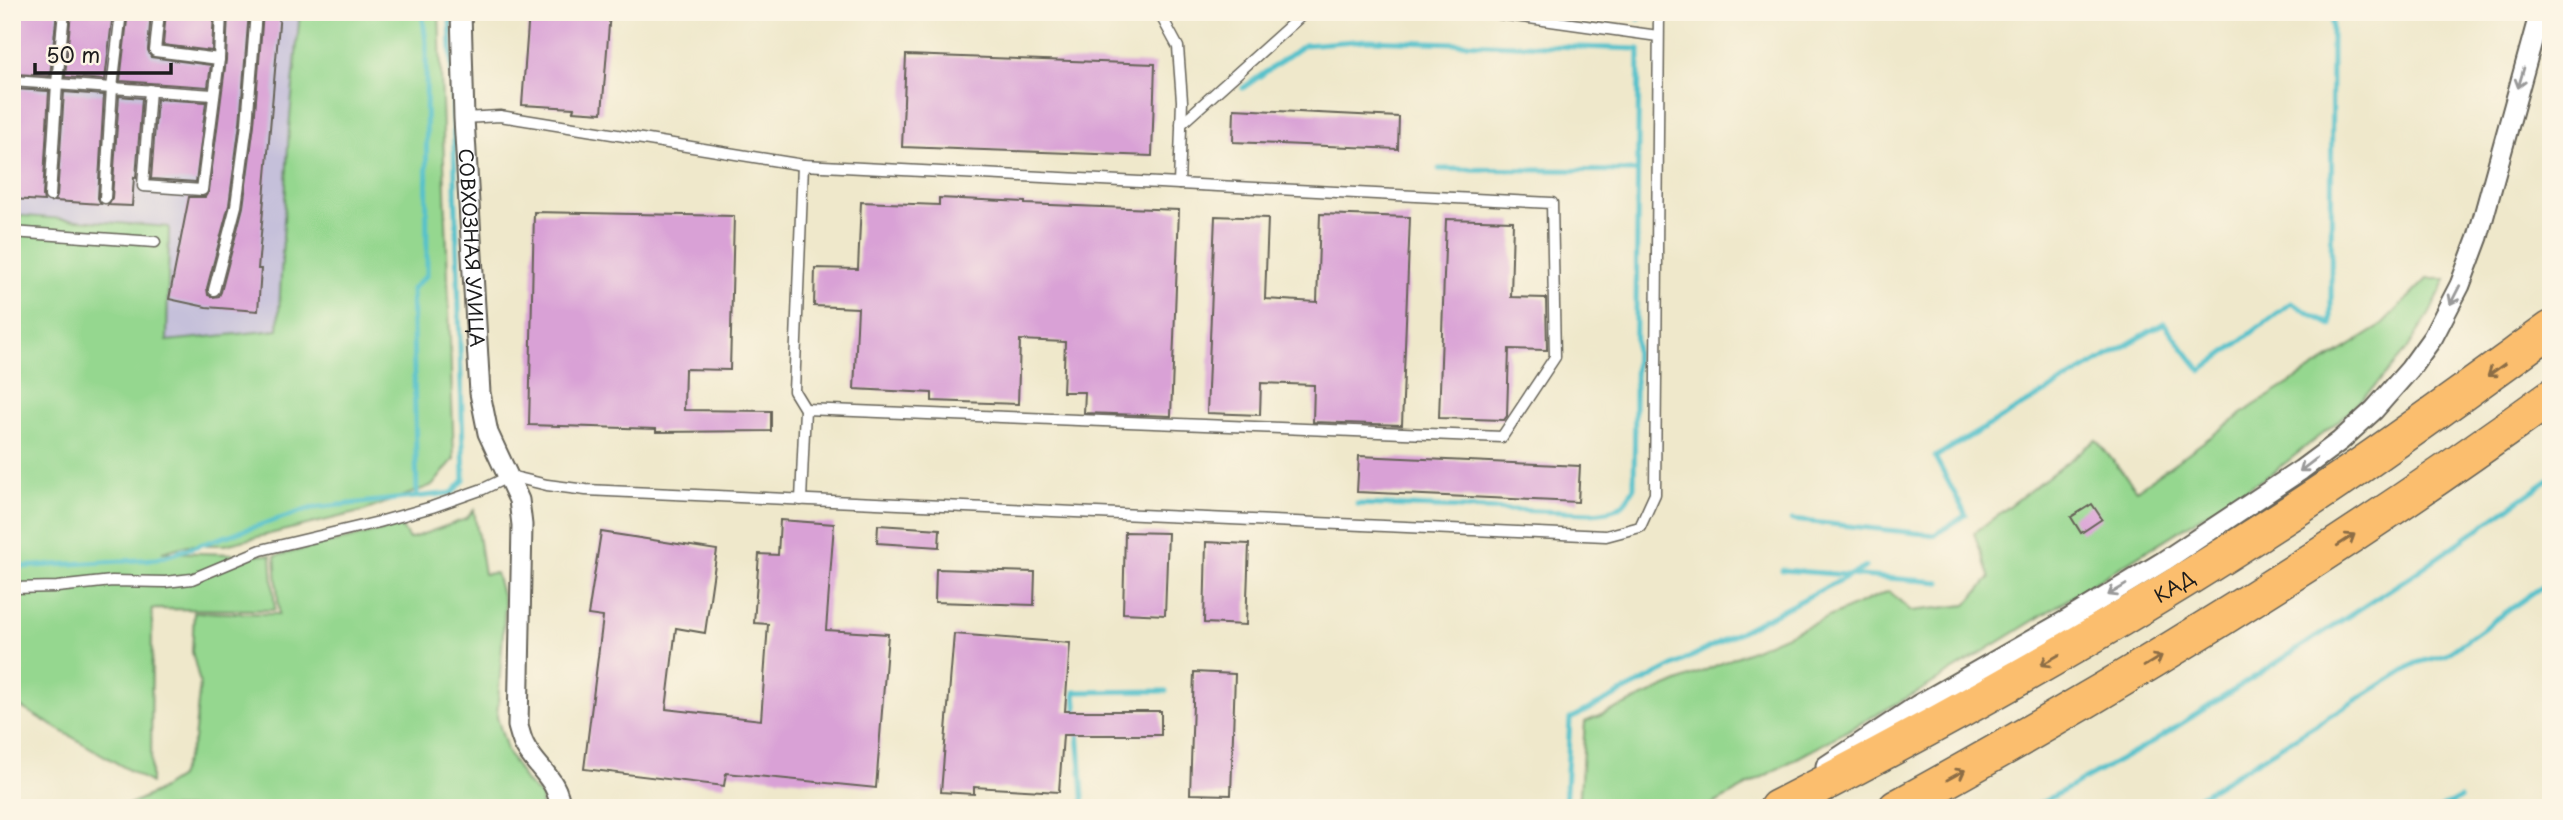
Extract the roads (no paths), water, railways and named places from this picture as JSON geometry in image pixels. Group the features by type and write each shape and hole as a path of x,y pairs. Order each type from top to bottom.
{"highway":[{"name":"КАД","path":"1777,808 1973,704 2081,642 2234,548 2353,470 2551,329"},
{"path":"1896,808 2021,739 2250,602 2372,523 2551,397"}],"street":[{"name":"СОВХОЗНАЯ УЛИЦА","path":"461,12 464,118 480,393 488,432 519,500 522,525 518,726 526,749 550,777 560,796 560,808"},
{"path":"1762,808 1918,705 2164,561 2301,470 2374,411 2433,337 2460,285 2478,237 2540,12"}],"lane":[{"path":"50,196 64,12"},
{"path":"105,198 112,88 121,12"},
{"path":"159,12 155,51 219,59"},
{"path":"150,90 143,186 202,190 219,59 221,12"},
{"path":"214,290 236,206 247,124 256,12"},
{"path":"1158,12 1178,47 1182,101 1179,184"},
{"path":"1181,124 1302,15 1309,12"},
{"path":"1486,12 1658,36"},
{"path":"12,588 192,579 261,550 432,507 483,489 510,476 547,485 586,490 1606,536 1640,527 1655,494 1659,12"},
{"path":"12,81 213,95"},
{"path":"464,118 500,116 803,164 1552,203 1555,357 1502,437 805,409"},
{"path":"801,499 805,409 794,391 803,164"},
{"path":"12,232 155,242"}],"waterway":[{"path":"417,497 412,289 427,275 426,42 422,12"},
{"path":"17,567 157,559 312,508 452,493 464,480 450,12"},
{"path":"1639,12 1639,19"},
{"path":"1792,520 1935,535 1966,515 1935,457 2164,323 2201,371 2291,303 2331,325 2332,12"},
{"path":"1243,88 1304,45 1367,40 1639,49 1634,487 1630,495 1618,508 1591,513 1357,504"},
{"path":"1439,169 1637,171"},
{"path":"2032,808 2153,742 2411,576 2551,478"},
{"path":"1565,808 1570,719 1866,567"},
{"path":"1782,570 1940,582"},
{"path":"2181,808 2416,663 2446,655 2551,580"},
{"path":"1077,717 1075,692 1166,691"},
{"path":"1078,731 1084,808"},
{"path":"2442,808 2460,798"}]}
